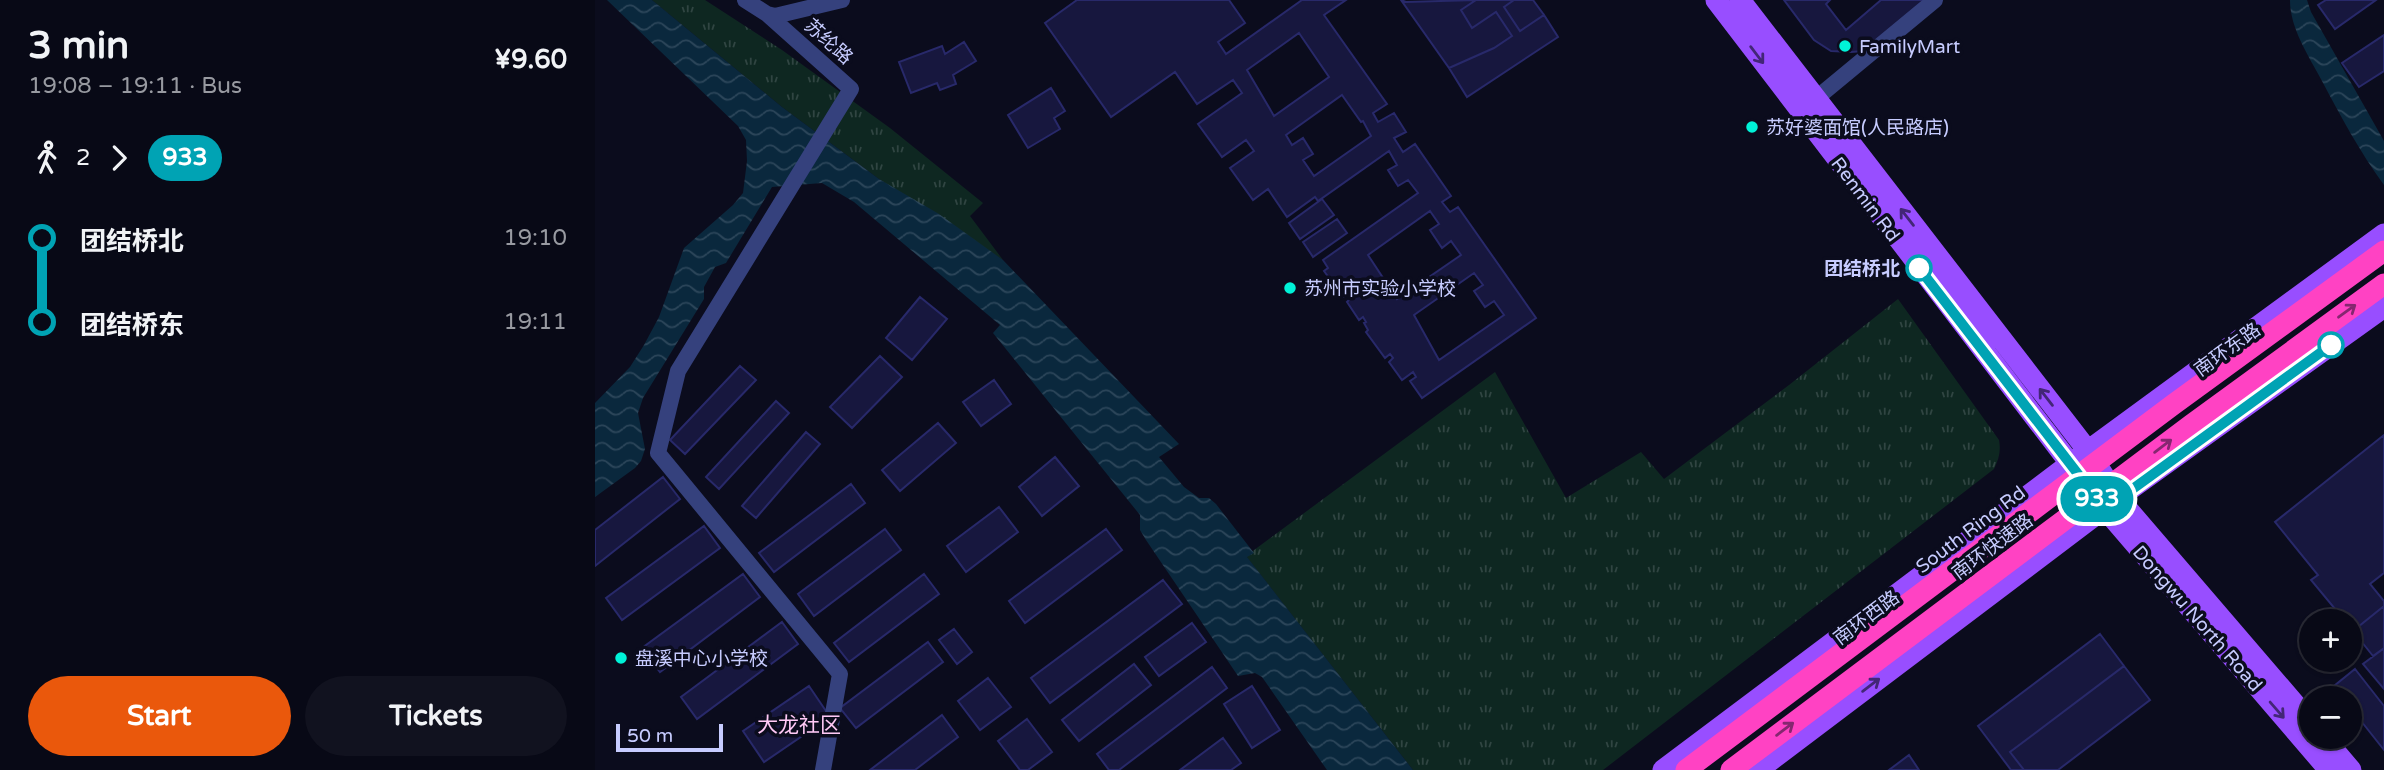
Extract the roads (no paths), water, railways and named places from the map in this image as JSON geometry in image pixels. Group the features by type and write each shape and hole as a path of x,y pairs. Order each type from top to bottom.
{"highway":[{"name":"South Ring Rd","path":"1686,770 2174,404 2384,251"},
{"name":"南环快速路","path":"1731,770 2191,425 2384,284"}],"main road":[{"name":"Renmin Rd","path":"1716,0 1808,106 2079,458"},
{"name":"Renmin Rd","path":"1739,0 1808,106"},
{"name":"南环东路","path":"2079,458 2384,234"},
{"path":"1758,770 2111,504 2384,307"},
{"name":"Dongwu North Road","path":"2079,458 2111,504 2329,770"},
{"name":"南环西路","path":"1663,770 2079,458"},
{"name":"Dongwu North Road","path":"2111,504 2299,710"},
{"path":"2333,749 2351,770"}],"street":[{"name":"苏纶路","path":"745,0 767,14 851,89 678,370 658,453 840,674 823,770"},
{"path":"767,14 775,16 842,0"},
{"path":"1808,106 1935,0"}],"water":[{"path":"607,0 652,0 782,107 879,179 939,214 1003,260 1179,444 1159,457 1184,487 1199,498 1209,498 1216,504 1254,553 1247,557 1413,770 1327,770 1262,677 1255,673 1238,676 1146,540 1140,530 1140,515 993,333 1000,325 854,202 822,183 772,187 726,263 715,267 704,287 704,299 643,398 638,413 645,449 641,461 595,497 595,403 630,367 644,345 659,317 684,248 743,193 747,161 746,140 738,126"},
{"path":"2290,0 2307,0 2311,12 2384,141 2384,185 2351,134 2306,52 2293,21"}],"place":[{"name":"FamilyMart","path":"1845,46"},
{"name":"苏好婆面馆(人民路店)","path":"1752,127"},
{"name":"团结桥北","path":"1919,268"},
{"name":"苏州市实验小学校","path":"1290,288"},
{"name":"盘溪中心小学校","path":"621,658"}],"district":[{"name":"大龙社区","path":"799,725"}]}
